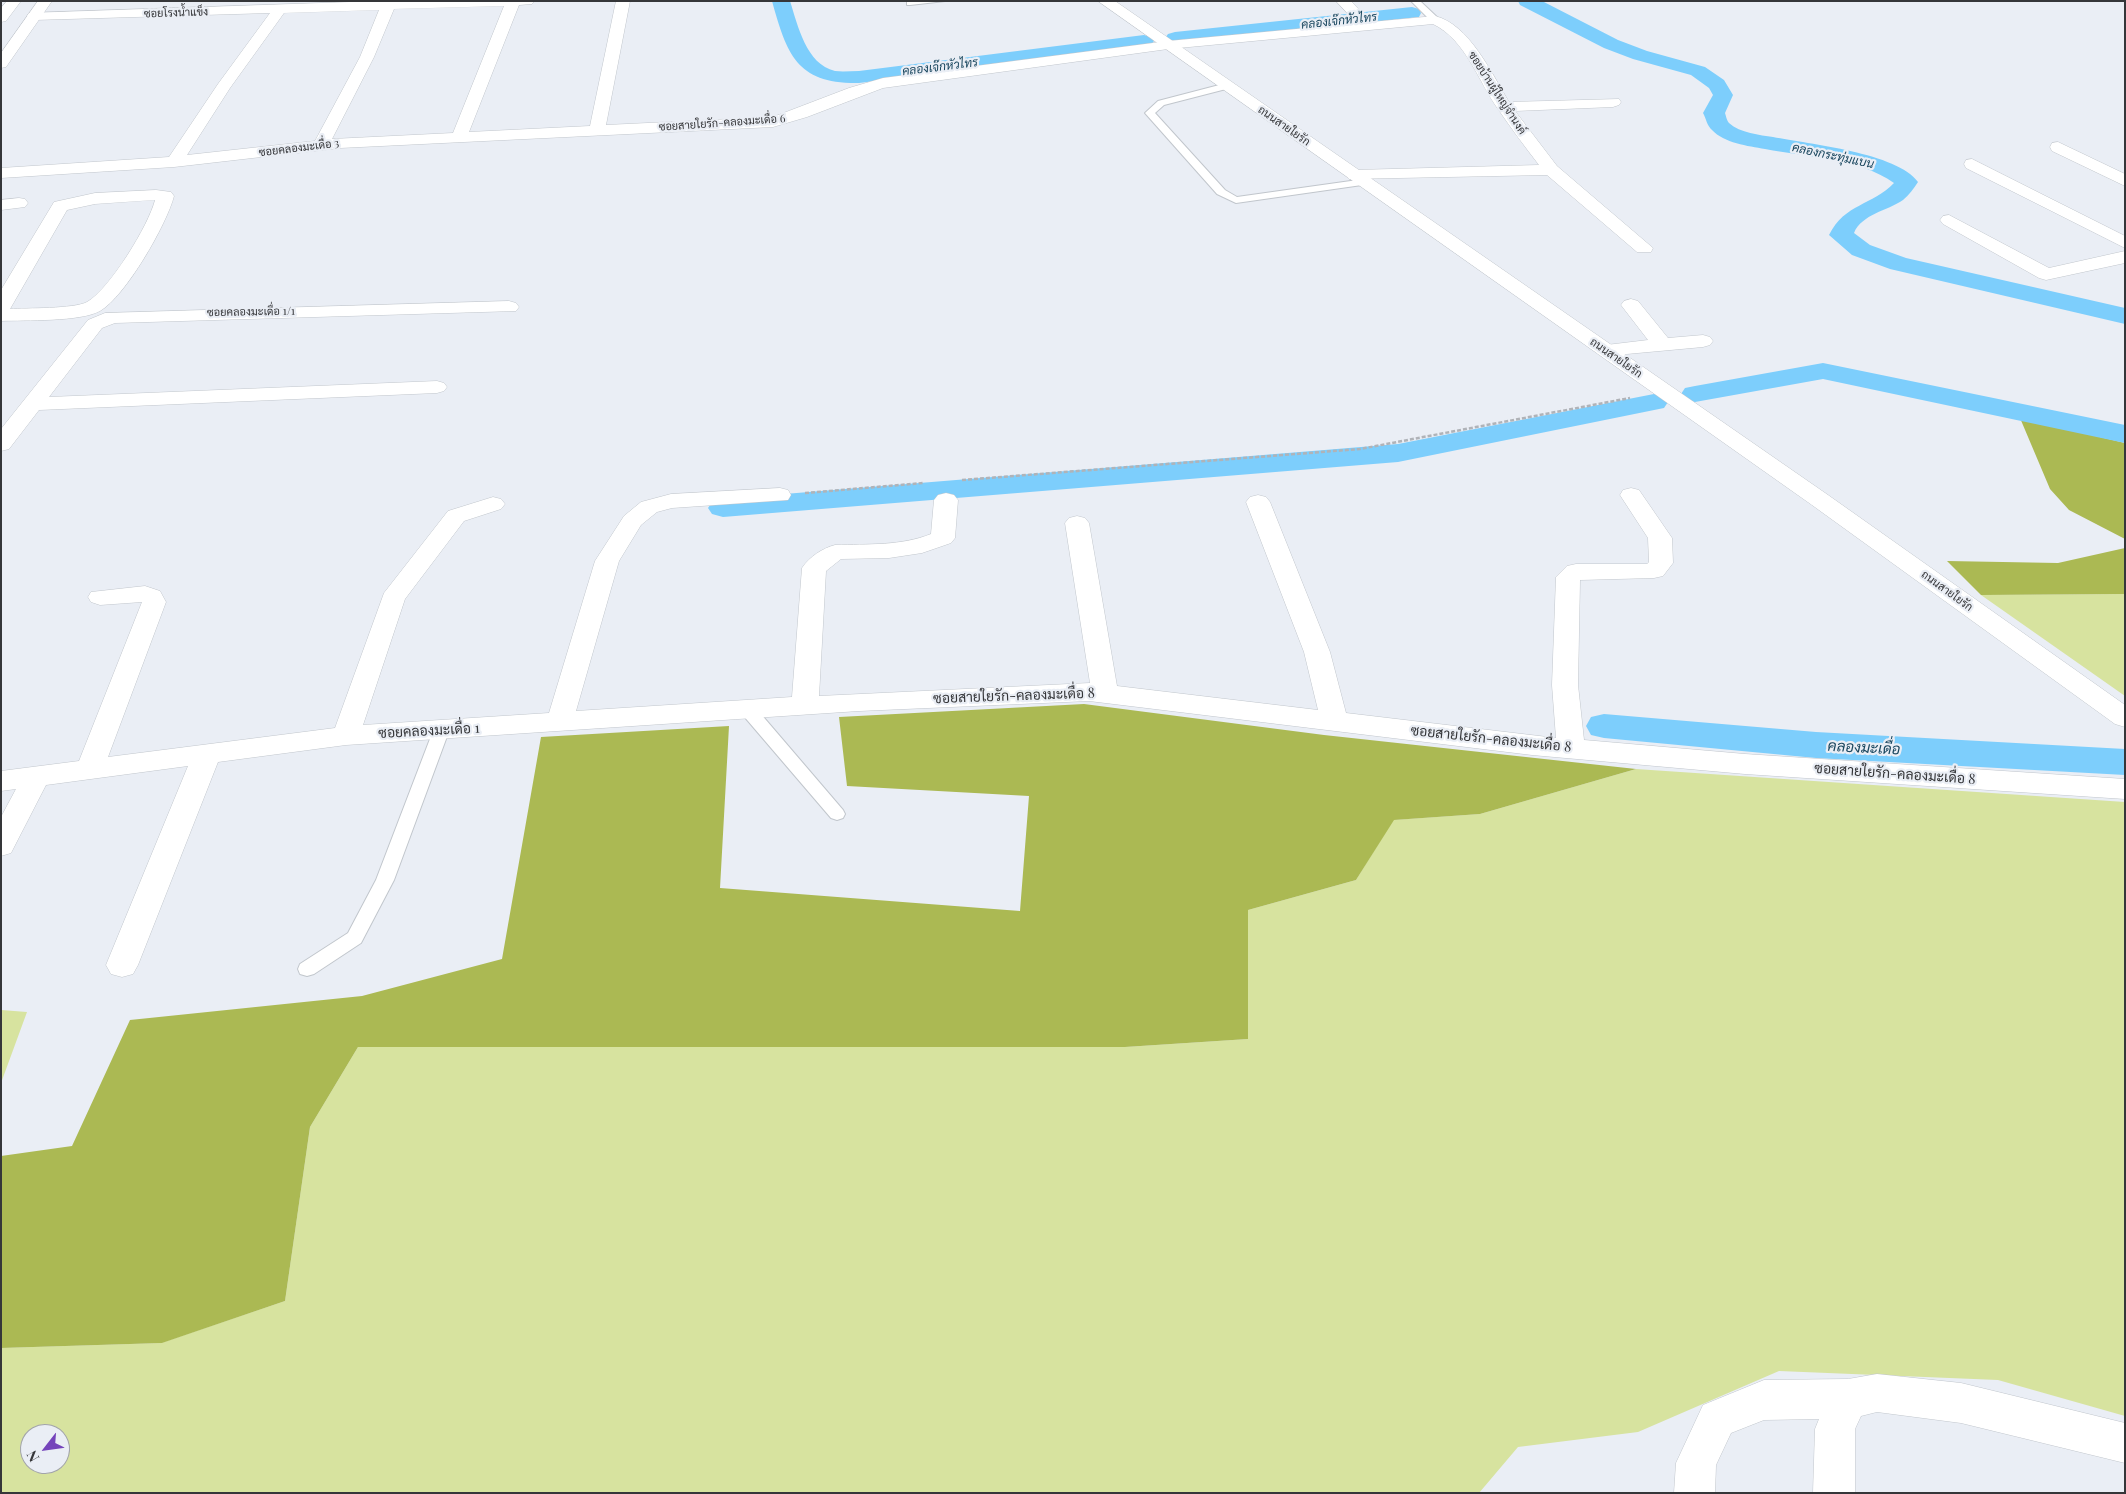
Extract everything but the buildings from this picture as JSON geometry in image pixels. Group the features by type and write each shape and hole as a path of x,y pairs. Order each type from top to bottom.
{"street":[{"path":"1,18 14,1"},
{"path":"1,64 45,1"},
{"name":"ซอยโรงน้ำแข็ง","path":"34,16 527,1"},
{"path":"598,130 623,1"},
{"name":"ถนนสายใยรัก","path":"1105,1 1820,500 2125,718"},
{"path":"1343,1 1356,14"},
{"path":"459,138 513,2"},
{"path":"321,145 367,57 388,6"},
{"path":"174,162 223,87 279,10"},
{"path":"1168,45 1435,20"},
{"name":"ซอยบ้านผู้ใหญ่จำนงค์","path":"1435,20 1448,26 1472,53 1504,107 1551,170 1644,248"},
{"name":"ซอยสายใยรัก-คลองมะเดื่อ 6","path":"598,130 773,122 793,118 854,90 883,83 1168,45"},
{"path":"1504,107 1613,102"},
{"name":"ซอยคลองมะเดื่อ 3","path":"1,173 174,162 321,145 598,130"},
{"path":"2058,147 2125,180"},
{"path":"1972,164 2125,243"},
{"path":"1360,179 1551,170"},
{"path":"1,307 60,206 73,201 102,198 165,196 140,250 119,281 93,307 1,315"},
{"path":"1,205 19,203"},
{"path":"1948,220 2046,274 2125,257"},
{"path":"1631,304 1662,344"},
{"name":"ซอยคลองมะเดื่อ 1/1","path":"1,444 95,324 112,317 509,307"},
{"path":"1605,350 1703,341"},
{"path":"34,404 437,387"},
{"path":"805,706 814,568 835,552 888,551 922,546 943,538 952,490"},
{"path":"1571,748 1565,685 1568,577 1576,571 1632,573 1654,571 1660,563 1660,538 1631,494"},
{"path":"560,722 606,561 632,520 649,507 671,501 780,495"},
{"path":"1258,502 1317,652 1334,721"},
{"path":"346,736 393,598 456,516 462,512 493,504"},
{"path":"1077,523 1104,693"},
{"path":"88,770 154,602 151,596 145,594 100,597"},
{"name":"ซอยสายใยรัก-คลองมะเดื่อ 8","path":"859,702 1089,692 1104,693 1571,748 1746,764 2125,789"},
{"name":"ซอยคลองมะเดื่อ 1","path":"1,781 346,736 859,702"},
{"path":"122,965 207,754"},
{"path":"1,845 37,776"},
{"path":"1694,1493 1696,1464 1717,1419 1764,1400 1848,1399 1877,1393 1961,1403 2125,1443"},
{"path":"1834,1493 1835,1428 1848,1399"}],"lane":[{"path":"910,3 941,1"},
{"path":"1415,1 1435,20"},
{"path":"1227,86 1161,103 1150,113 1221,192 1236,200 1360,179"},
{"path":"748,710 837,814"},
{"path":"307,969 356,938 385,880 441,731"}],"path":[{"path":"952,490 1360,449 1665,392"},
{"path":"780,495 929,483"}],"green space":[{"path":"2020,418 2125,443 2125,539 2069,510 2050,489"},
{"path":"2125,548 2125,594 1981,595 1947,561 2058,563"},
{"path":"2125,594 2125,696 1981,595"},
{"path":"1084,704 1324,735 1636,769 1480,814 1394,820 1356,880 1248,910 1248,1039 1125,1047 358,1047 310,1127 285,1301 162,1343 1,1348 1,1156 72,1146 130,1020 362,996 502,959 541,737 729,726 720,888 1020,911 1029,796 847,786 839,717"},
{"path":"1636,769 2125,802 2125,1416 1998,1380 1779,1371 1638,1432 1518,1447 1479,1493 1,1493 1,1348 161,1343 285,1301 310,1127 358,1047 1125,1047 1248,1039 1248,910 1356,880 1393,820 1480,814"},
{"path":"1,1010 27,1012 1,1083"}],"waterway":[{"name":"คลองเจ๊กหัวไทร","path":"781,1 792,35 803,57 820,72 834,77 859,77 1144,41"},
{"name":"คลองกระทุ่มแบน","path":"1527,1 1611,44 1640,55 1698,71 1717,84 1723,95 1714,113 1720,127 1742,138 1850,158 1887,168 1907,182 1895,195 1863,211 1845,227 1841,235 1861,250 1899,264 2125,316"},
{"name":"คลองเจ๊กหัวไทร","path":"1175,38 1412,13"},
{"path":"1695,394 1823,371 2066,420 2125,434"},
{"path":"723,508 1398,453 1654,402"},
{"name":"คลองมะเดื่อ","path":"1604,726 1816,745 2125,762"}]}
